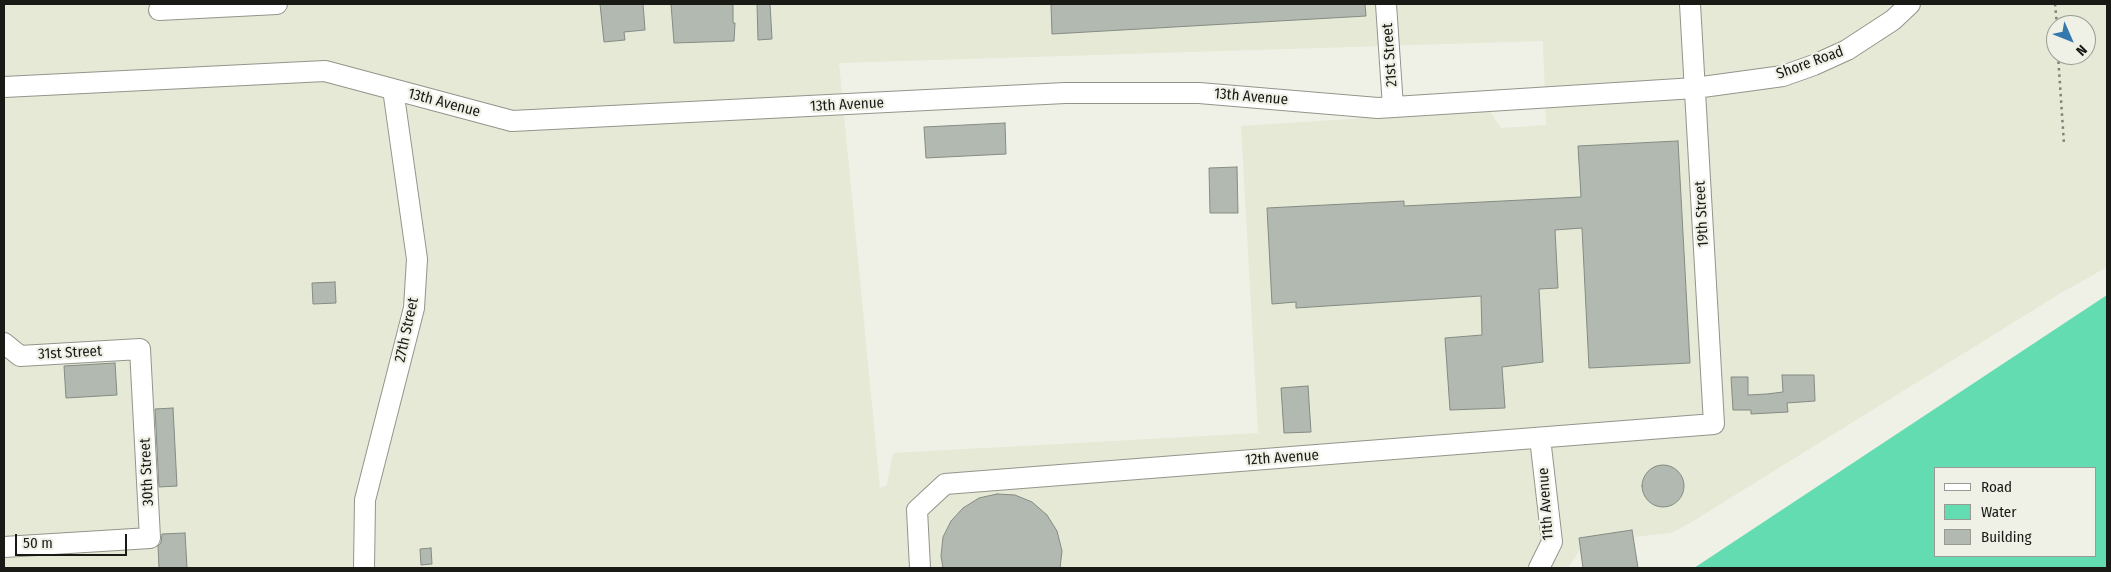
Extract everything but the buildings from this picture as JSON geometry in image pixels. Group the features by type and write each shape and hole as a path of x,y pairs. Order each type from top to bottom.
{"lane":[{"path":"159,10 277,4"},
{"name":"21st Street","path":"1386,4 1393,107"},
{"name":"19th Street","path":"1690,4 1714,424"},
{"name":"Shore Road","path":"1695,88 1783,76 1814,65 1847,50 1894,20 1910,4"},
{"name":"13th Avenue","path":"4,86 325,71 512,121 1065,93 1199,93 1378,108 1695,88"},
{"name":"27th Street","path":"364,568 365,500 414,308 416,259 393,89"},
{"name":"31st Street","path":"4,343 20,356 140,349"},
{"name":"30th Street","path":"4,547 150,538 140,349"},
{"name":"12th Avenue","path":"920,568 917,510 945,484 1714,424"},
{"name":"11th Avenue","path":"1539,568 1552,542 1540,438"}],"path":[{"path":"2059,65 2064,144"}],"shaded area":[{"path":"4,4 2107,4 2107,267 2061,293 1690,523 1671,533 1634,537 1638,568 1583,568 1580,550 1568,568 4,568","holes":["1543,41 1546,125 1501,128 1489,110 1241,126 1258,433 893,453 887,485 880,488 839,63"]}],"water":[{"path":"2107,295 2107,568 1694,568"}]}
